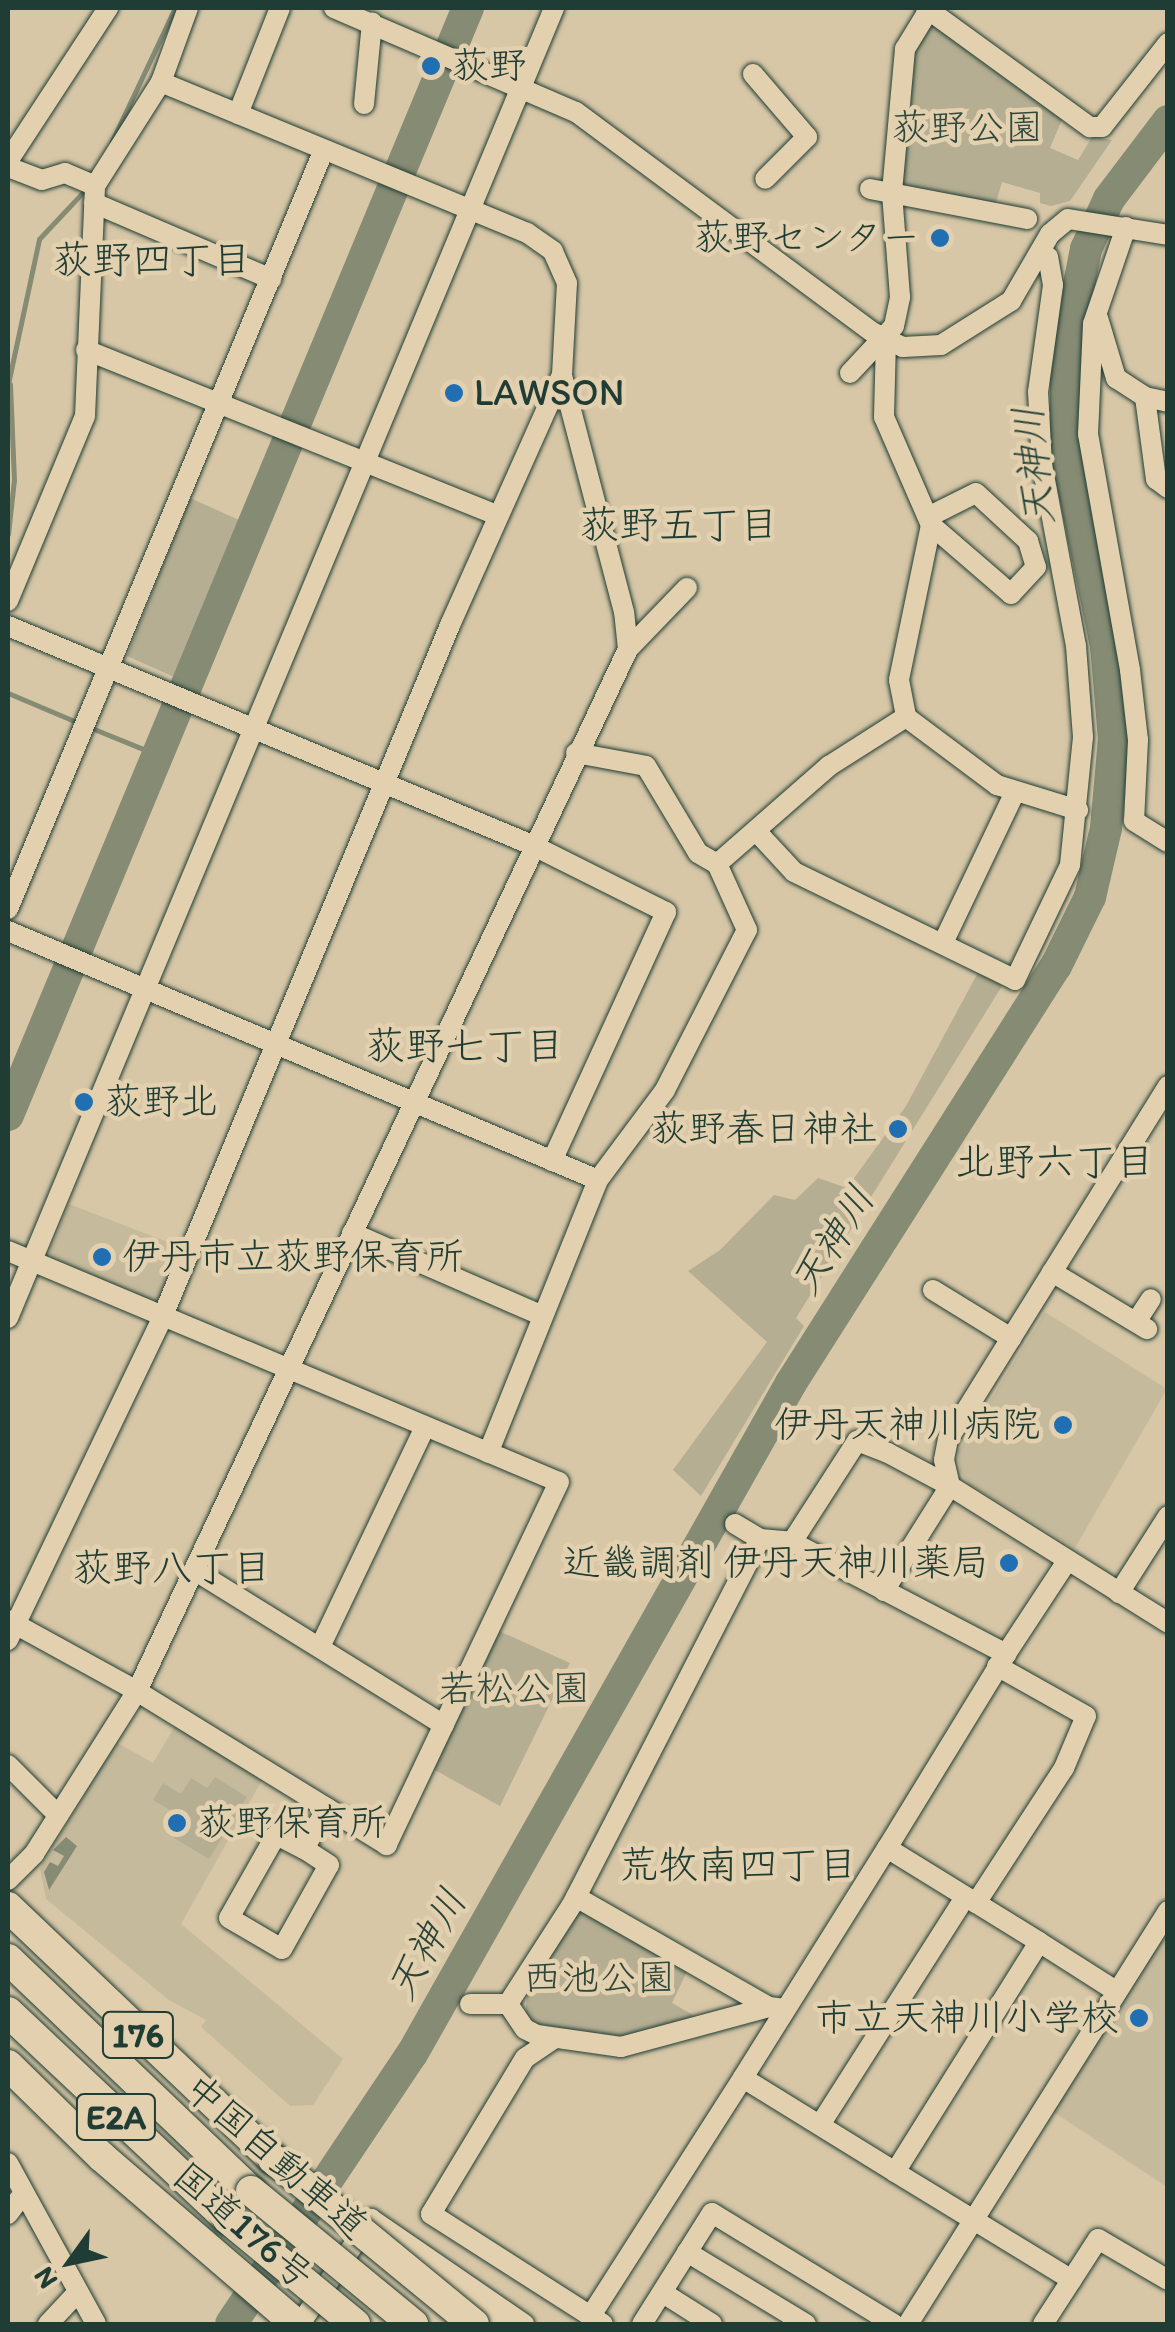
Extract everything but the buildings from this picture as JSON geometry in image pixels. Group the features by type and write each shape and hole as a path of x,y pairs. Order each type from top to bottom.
{"highway":[{"name":"国道176号","path":"8,1907 272,2159 474,2324"},
{"name":"中国自動車道","path":"8,1959 250,2191 414,2324"},
{"name":"中国自動車道","path":"8,2012 228,2219 355,2324"},
{"name":"国道176号","path":"8,2065 208,2252 294,2322"},
{"path":"372,2244 500,2324"}],"street":[{"path":"108,8 8,164 42,180 65,173 95,194 271,280"},
{"path":"8,601 85,416 95,194 162,82 188,8"},
{"path":"238,114 280,8"},
{"path":"334,8 376,18 597,125 886,340 915,349 941,344 1011,300 1057,225 1076,218 1168,235"},
{"path":"8,1318 554,8"},
{"path":"1078,810 1014,794 906,718 899,680 931,521 976,494 1028,541 1036,567 1011,594 931,521 884,417 886,340 900,297 881,190 905,49 928,8 1090,127 1102,127 1168,43"},
{"path":"364,104 376,18"},
{"path":"752,74 807,137 766,180"},
{"path":"162,82 469,211 553,251 567,284 562,375 624,612 628,650"},
{"path":"8,908 324,152"},
{"path":"881,190 1027,219"},
{"path":"1126,227 1097,311 1088,434 1130,670 1138,740 1134,821 1168,842"},
{"path":"757,832 794,872 1015,980 1070,865 1084,737 1076,646 1042,464 1038,392 1052,285 1048,257 1041,253"},
{"path":"1097,311 1116,378 1145,397 1168,402"},
{"path":"850,373 886,340"},
{"path":"86,350 498,516"},
{"path":"8,1251 162,1318 559,1482 386,1845 137,1691 10,1628 162,1318 384,784 562,375"},
{"path":"1145,397 1156,479 1168,488"},
{"path":"8,1880 58,1815 137,1691 576,753 628,650 687,588"},
{"path":"8,626 532,845 666,912 552,1161"},
{"path":"717,864 829,766 906,718"},
{"path":"488,1453 598,1180 666,1090 747,930 717,864 698,853 646,766 576,753"},
{"path":"944,943 1014,794"},
{"path":"8,930 598,1180"},
{"path":"884,1591 950,1486 944,1460 948,1438 1168,1086"},
{"path":"352,1233 543,1316"},
{"path":"1052,1272 1142,1325 1151,1299"},
{"path":"934,1290 1011,1338"},
{"path":"321,1645 425,1426"},
{"path":"792,1542 857,1441 950,1486 1168,1622"},
{"path":"1119,1593 1168,1516"},
{"path":"735,1524 760,1538 792,1542 884,1591 1002,1660 1086,1716 1064,1768 820,2124"},
{"path":"508,2004 576,1897 760,1538"},
{"path":"552,2040 525,2058 431,2214 596,2321 743,2078 777,2008 888,1848 1067,1561"},
{"path":"194,1570 444,1724"},
{"path":"8,1765 58,1815"},
{"path":"304,1849 327,1808"},
{"path":"276,1836 304,1849 329,1865 282,1949 229,1918 276,1836"},
{"path":"888,1848 1116,1991"},
{"path":"576,1897 777,2008"},
{"path":"908,2324 1168,1910"},
{"path":"895,2172 1039,1942"},
{"path":"470,2004 508,2004"},
{"path":"508,2004 525,2029 552,2040 648,2044 777,2008"},
{"path":"743,2078 1072,2280"},
{"path":"8,2163 96,2324"},
{"path":"8,2214 24,2192"},
{"path":"642,2324 712,2213 894,2324"},
{"path":"294,2322 371,2219 524,2324"},
{"path":"1042,2324 1098,2239 1168,2280"},
{"path":"687,2252 780,2318 806,2324"},
{"path":"48,2324 78,2292"},
{"path":"663,2294 712,2324"}],"shaded area":[{"path":"69,1204 186,1249 164,1301 154,1304 54,1262 49,1253"},
{"name":"伊丹天神川病院","path":"1045,1312 1167,1389 1075,1548 969,1484 960,1471 958,1452"},
{"path":"175,1726 262,1780 181,1924 343,2059 313,2105 290,2106 201,2027 206,2020 169,2000 46,1899 40,1869 116,1742 153,1763"},
{"path":"66,1837 77,1846 49,1890 44,1872 50,1862 58,1866 64,1856 53,1850"},
{"name":"市立天神川小学校","path":"1167,1925 1167,2187 1052,2111"}],"green space":[{"name":"荻野公園","path":"934,22 1063,117 1050,148 1078,160 1092,137 1112,140 1070,201 1051,206 1040,203 1040,193 1002,182 994,210 900,185 910,52"},
{"path":"190,498 239,520 174,677 127,656"},
{"name":"荻野春日神社","path":"981,967 1002,986 796,1318 804,1326 701,1496 673,1470 767,1342 688,1271 720,1250 774,1195 795,1200 818,1178 847,1188 906,1106"},
{"name":"若松公園","path":"499,1631 570,1663 500,1806 433,1769"},
{"path":"215,1777 247,1797 209,1859 174,1838 185,1819 153,1800 163,1783 181,1794 191,1778 207,1788"},
{"name":"西池公園","path":"580,1902 690,1965 672,2003 700,2019 622,2041 535,2026 525,2017 528,1985"}],"waterway":[{"path":"112,141 175,8"},
{"path":"8,1115 468,8"},
{"name":"天神川","path":"231,2324 412,2054 791,1383 1056,966 1090,897 1106,828 1114,739 1106,646 1066,451 1066,350 1086,249 1109,199 1168,121"},
{"path":"8,384 39,239 85,190"},
{"path":"8,534 14,480 10,384"},
{"path":"8,693 79,723"},
{"path":"89,727 158,755"}],"place":[{"name":"荻野","path":"431,66"},
{"name":"荻野センター","path":"940,238"},
{"name":"LAWSON","path":"454,393"},
{"name":"荻野北","path":"84,1102"},
{"name":"荻野春日神社","path":"898,1129"},
{"name":"伊丹市立荻野保育所","path":"102,1257"},
{"name":"伊丹天神川病院","path":"1063,1425"},
{"name":"近畿調剤 伊丹天神川薬局","path":"1009,1563"},
{"name":"荻野保育所","path":"177,1823"},
{"name":"市立天神川小学校","path":"1139,2018"}],"district":[{"name":"荻野四丁目","path":"152,259"},
{"name":"荻野五丁目","path":"679,524"},
{"name":"荻野七丁目","path":"465,1045"},
{"name":"北野六丁目","path":"1055,1161"},
{"name":"荻野八丁目","path":"172,1567"},
{"name":"荒牧南四丁目","path":"738,1864"}]}
